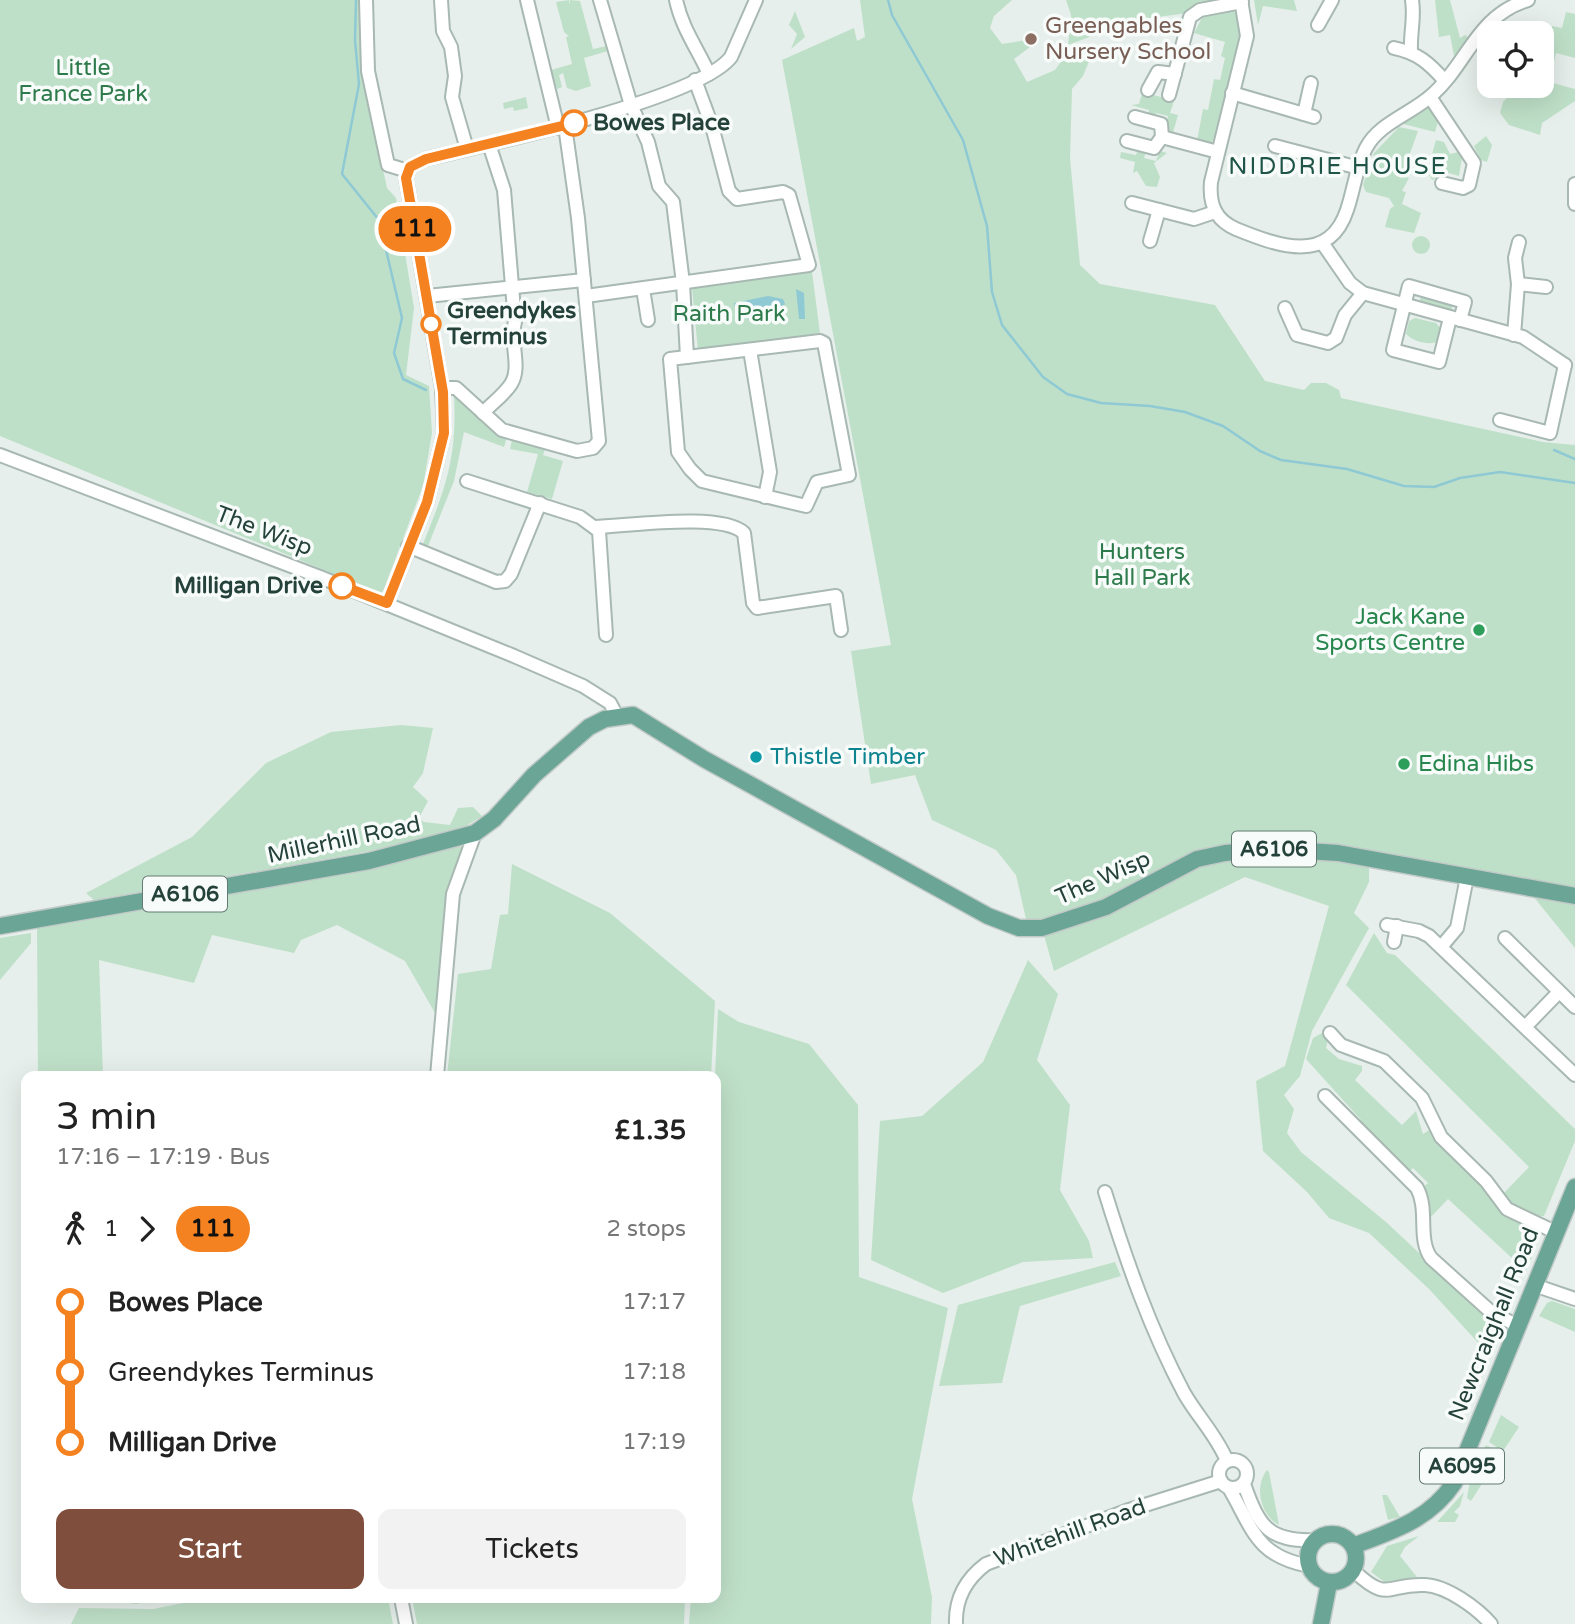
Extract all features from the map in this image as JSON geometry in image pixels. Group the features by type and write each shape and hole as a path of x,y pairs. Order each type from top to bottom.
{"main road":[{"name":"The Wisp","path":"617,716 634,715 704,759 988,916 1019,928 1042,928 1092,913 1197,859 1224,853 1310,849 1575,896"},
{"name":"Millerhill Road","path":"0,926 369,861 475,833 494,819 534,775 590,727 617,716"},
{"name":"Newcraighall Road","path":"1353,1546 1418,1519 1445,1495 1462,1465 1575,1186"},
{"path":"1334,1534 1347,1539 1353,1546 1357,1561 1354,1571 1345,1579 1329,1583 1317,1578 1309,1566 1309,1551 1317,1540 1334,1534"},
{"path":"1321,1624 1329,1583"}],"street":[{"path":"366,0 368,71 388,165 408,171"},
{"path":"441,0 443,31 451,47 455,76 452,97 467,149"},
{"path":"442,388 456,388 502,430 576,452 596,446 600,430 586,296 561,127 527,0"},
{"path":"600,0 631,105 648,142 659,186 673,202 683,284 687,357"},
{"path":"676,0 684,30 693,40 709,74"},
{"path":"387,603 427,502 444,433 442,388 406,178 408,171 414,163 561,127 631,105 709,74 725,65 731,57 756,0"},
{"path":"1318,25 1332,0"},
{"path":"1411,51 1410,30 1415,20 1412,0"},
{"path":"1169,96 1190,17 1200,10 1241,1 1247,36 1210,194 1214,212 1230,226 1240,230 1304,247 1323,244 1339,231 1366,148 1377,135 1430,97 1445,81 1483,26 1528,0"},
{"path":"1394,48 1411,51 1428,61 1445,81"},
{"path":"1148,90 1158,72 1175,74"},
{"path":"586,296 809,265 789,195 783,192 737,199 729,191 712,126 695,80"},
{"path":"1232,93 1309,116 1311,83"},
{"path":"1430,97 1474,163 1469,185 1463,188 1441,183"},
{"path":"1128,141 1154,148 1161,137 1161,124 1135,117"},
{"path":"1161,137 1218,152"},
{"path":"483,413 510,384 515,373 512,287 504,190 489,144"},
{"path":"1275,146 1359,168"},
{"path":"1575,184 1575,204"},
{"path":"1132,203 1199,220 1214,212"},
{"path":"1150,240 1159,210"},
{"path":"1514,335 1518,284 1516,258 1519,242"},
{"path":"1323,244 1350,282 1363,293 1514,335 1570,365 1550,433 1500,420"},
{"path":"428,302 512,287 584,280"},
{"path":"1518,284 1546,287"},
{"path":"1409,286 1465,302 1455,319 1439,362 1393,350 1409,286"},
{"path":"643,289 648,320"},
{"path":"1285,308 1297,335 1328,343 1336,338 1345,315 1363,293"},
{"path":"820,341 824,343 849,475 817,482 806,506 702,481 678,452 670,359 750,350 820,341"},
{"path":"750,350 770,472 765,497"},
{"name":"The Wisp","path":"0,455 387,603 583,686 610,703 617,716"},
{"path":"467,481 580,517 595,527 602,545 606,635"},
{"path":"408,546 496,582 505,581 511,574 540,503"},
{"path":"595,527 702,521 726,522 738,527 744,533 753,603 757,608 836,596 841,630"},
{"path":"437,1071 453,894 475,833"},
{"path":"1441,947 1457,928 1467,877"},
{"path":"1394,942 1392,925 1424,933 1525,1027 1569,1076"},
{"path":"1510,940 1575,1007"},
{"path":"1525,1027 1559,992"},
{"path":"1329,1032 1341,1045 1384,1061 1422,1098 1441,1136 1486,1181 1507,1209 1555,1233"},
{"path":"1328,1104 1417,1188 1423,1205 1425,1250 1431,1258 1491,1312 1518,1326"},
{"path":"1105,1192 1128,1265 1171,1366 1185,1395 1227,1461"},
{"path":"1534,1285 1575,1299"},
{"path":"1309,1566 1276,1556 1259,1543 1225,1485 1220,1468 1227,1461 1234,1460 1244,1465 1248,1473 1244,1484 1255,1515 1275,1536 1290,1541 1317,1540"},
{"path":"1225,1485 1244,1484"},
{"name":"Whitehill Road","path":"956,1624 963,1589 972,1574 986,1564 1126,1511 1225,1485"},
{"path":"1354,1571 1371,1585 1385,1591 1416,1585 1437,1587 1491,1624"},
{"path":"402,1603 405,1624"}],"green space":[{"name":"Little France Park","path":"0,0 360,0 363,77 387,188 396,198 414,308 406,375 429,386 432,433 423,486 382,594 0,436"},
{"path":"569,0 570,5 570,0 580,1 593,49 607,46 608,51 584,58 591,86 576,91 567,88 563,73 559,75 562,87 557,89 551,70 572,64 566,37 569,36 564,32 556,2"},
{"name":"Hunters Hall Park","path":"860,0 1012,0 994,16 990,28 1002,44 1027,40 1030,47 1014,59 1027,82 1055,70 1065,56 1089,45 1095,47 1083,76 1072,89 1070,158 1080,265 1100,284 1215,305 1265,381 1304,390 1311,383 1326,383 1339,390 1341,398 1543,442 1575,445 1575,889 1369,854 1369,882 1354,913 1369,928 1312,1031 1300,1076 1284,1095 1294,1109 1287,1133 1301,1152 1386,1222 1493,1322 1494,1337 1482,1347 1429,1289 1369,1233 1329,1218 1307,1192 1263,1151 1256,1081 1285,1066 1329,906 1245,877 1054,971 1042,928 1026,919 1016,875 996,850 932,820 915,775 871,784 851,651 891,645 782,60 854,28 857,41 865,37"},
{"path":"1066,0 1227,0 1188,13 1135,20 1068,45 1071,15"},
{"path":"1254,0 1294,0 1297,11 1263,6 1258,25"},
{"path":"1435,0 1450,0 1460,38 1465,35 1469,38 1454,56 1450,35 1439,37"},
{"path":"795,11 805,37 791,49 797,34 789,25"},
{"path":"1233,11 1239,15 1241,35 1215,137 1211,143 1197,141 1203,109 1208,110 1214,79 1220,80 1225,58 1221,56 1225,42 1194,33 1203,16"},
{"path":"1566,12 1575,14 1575,58 1556,53 1554,61 1554,26 1562,28"},
{"path":"1554,83 1575,89 1575,101 1542,123 1540,135 1509,125 1500,113 1507,98 1554,98"},
{"path":"1142,94 1174,101 1170,113 1178,115 1172,136 1165,132 1168,116 1156,113 1154,119 1148,116 1149,110 1131,105 1139,104"},
{"path":"526,97 528,108 514,111 513,107 504,109 503,103"},
{"path":"1430,107 1439,117 1435,132 1403,124"},
{"path":"1399,127 1418,131 1408,159 1411,160 1405,177 1409,178 1402,191 1406,192 1402,204 1421,213 1414,233 1385,227 1390,209 1394,206 1389,198 1366,192 1363,185 1374,153"},
{"path":"1486,136 1492,145 1487,162 1481,160 1474,146"},
{"path":"1436,140 1444,142 1450,154 1463,151 1468,158 1462,157 1459,176 1442,171 1440,177 1432,180 1427,172"},
{"path":"1138,149 1146,151 1144,158 1156,161 1160,151 1167,153 1154,163 1160,177 1157,187 1146,186 1137,171 1133,173 1135,162 1120,158 1121,152 1136,155"},
{"path":"1417,236 1425,236 1430,245 1428,252 1417,254 1412,249 1412,241"},
{"name":"Raith Park","path":"812,272 820,333 698,351 692,288"},
{"path":"1421,297 1453,305 1451,311 1419,303"},
{"path":"1415,318 1436,323 1441,329 1439,342 1421,342 1406,334 1409,321"},
{"path":"454,393 507,437 504,447 464,432 454,481 428,546 423,544 444,487 452,454"},
{"path":"525,439 560,449 563,454 545,449 543,455 563,461 552,499 527,492 538,454 510,449 512,440 520,442"},
{"path":"401,725 433,728 423,773 413,787 428,801 419,818 424,822 450,825 458,808 473,807 482,816 461,829 365,852 94,900 86,893 192,837 266,763 331,732"},
{"path":"464,846 438,1018 405,961 337,925 301,940 294,953 212,935 194,983 99,960 103,1071 38,1071 37,925"},
{"path":"512,864 610,913 715,1001 711,1071 448,1071 458,974 491,969 500,915 508,914"},
{"path":"1533,896 1575,904 1575,948"},
{"path":"31,933 31,943 0,980 0,938"},
{"path":"1374,933 1387,953 1395,955 1575,1129 1575,1141 1544,1216 1521,1210 1503,1194 1529,1167 1346,985"},
{"path":"1028,960 1058,994 1037,1060 1070,1105 1060,1190 1089,1241 1093,1258 1023,1262 943,1293 871,1260 880,1121 922,1116 983,1062"},
{"path":"718,1009 739,1022 809,1044 858,1105 859,1277 948,1308 912,1499 932,1597 931,1624 689,1624 691,1603 721,1603 721,1071 715,1071"},
{"path":"1322,1033 1328,1040 1326,1048 1339,1059 1362,1066 1362,1071 1355,1080 1402,1125 1416,1111 1423,1134 1431,1129 1486,1187 1499,1208 1535,1232 1536,1247 1526,1271 1448,1199 1428,1220 1422,1188 1428,1183 1413,1168 1407,1174 1357,1125 1361,1120 1306,1059 1313,1038"},
{"path":"1115,1262 1121,1276 1020,1306 1002,1383 939,1386 958,1305"},
{"path":"1552,1301 1575,1309 1575,1332 1539,1316 1547,1303"},
{"path":"1501,1415 1519,1427 1503,1451 1489,1442"},
{"path":"1486,1445 1501,1454 1471,1501 1467,1498 1470,1481"},
{"path":"1267,1470 1279,1525 1267,1514 1261,1500 1261,1484"},
{"path":"1464,1492 1460,1506 1454,1512 1459,1515 1455,1522 1437,1522"},
{"path":"1382,1495 1387,1495 1400,1517 1388,1520"},
{"path":"1419,1536 1405,1547 1400,1556 1417,1577 1386,1583 1371,1572 1387,1546"},
{"path":"183,1603 389,1603 393,1624 71,1624 79,1608 153,1609"},
{"path":"413,1603 685,1603 684,1624 417,1624"}],"water":[{"path":"796,289 804,293 805,319 799,319"},
{"path":"768,296 783,299 785,304 767,317 737,319 734,303"}],"waterway":[{"path":"356,0 355,40 359,84 342,174 379,220 402,318 394,353 403,379 426,390"},
{"path":"888,0 892,15 963,140 987,226 992,292 1002,325 1043,377 1067,394 1101,403 1150,406 1185,412 1223,426 1260,451 1281,460 1347,469 1404,486 1434,487 1460,478 1500,472 1575,483"},
{"path":"1554,450 1575,459"}],"bus line":[{"name":"111","path":"342,586 387,603 427,502 444,433 443,392 406,178 410,167 426,159 574,123"}],"place":[{"name":"Greengables Nursery School","path":"1031,39"},
{"name":"Bowes Place","path":"574,123"},
{"name":"Greendykes Terminus","path":"431,324"},
{"name":"Milligan Drive","path":"342,586"},
{"name":"Jack Kane Sports Centre","path":"1479,630"},
{"name":"Thistle Timber","path":"756,757"},
{"name":"Edina Hibs","path":"1404,764"}],"district":[{"name":"NIDDRIE HOUSE","path":"1338,166"}]}
